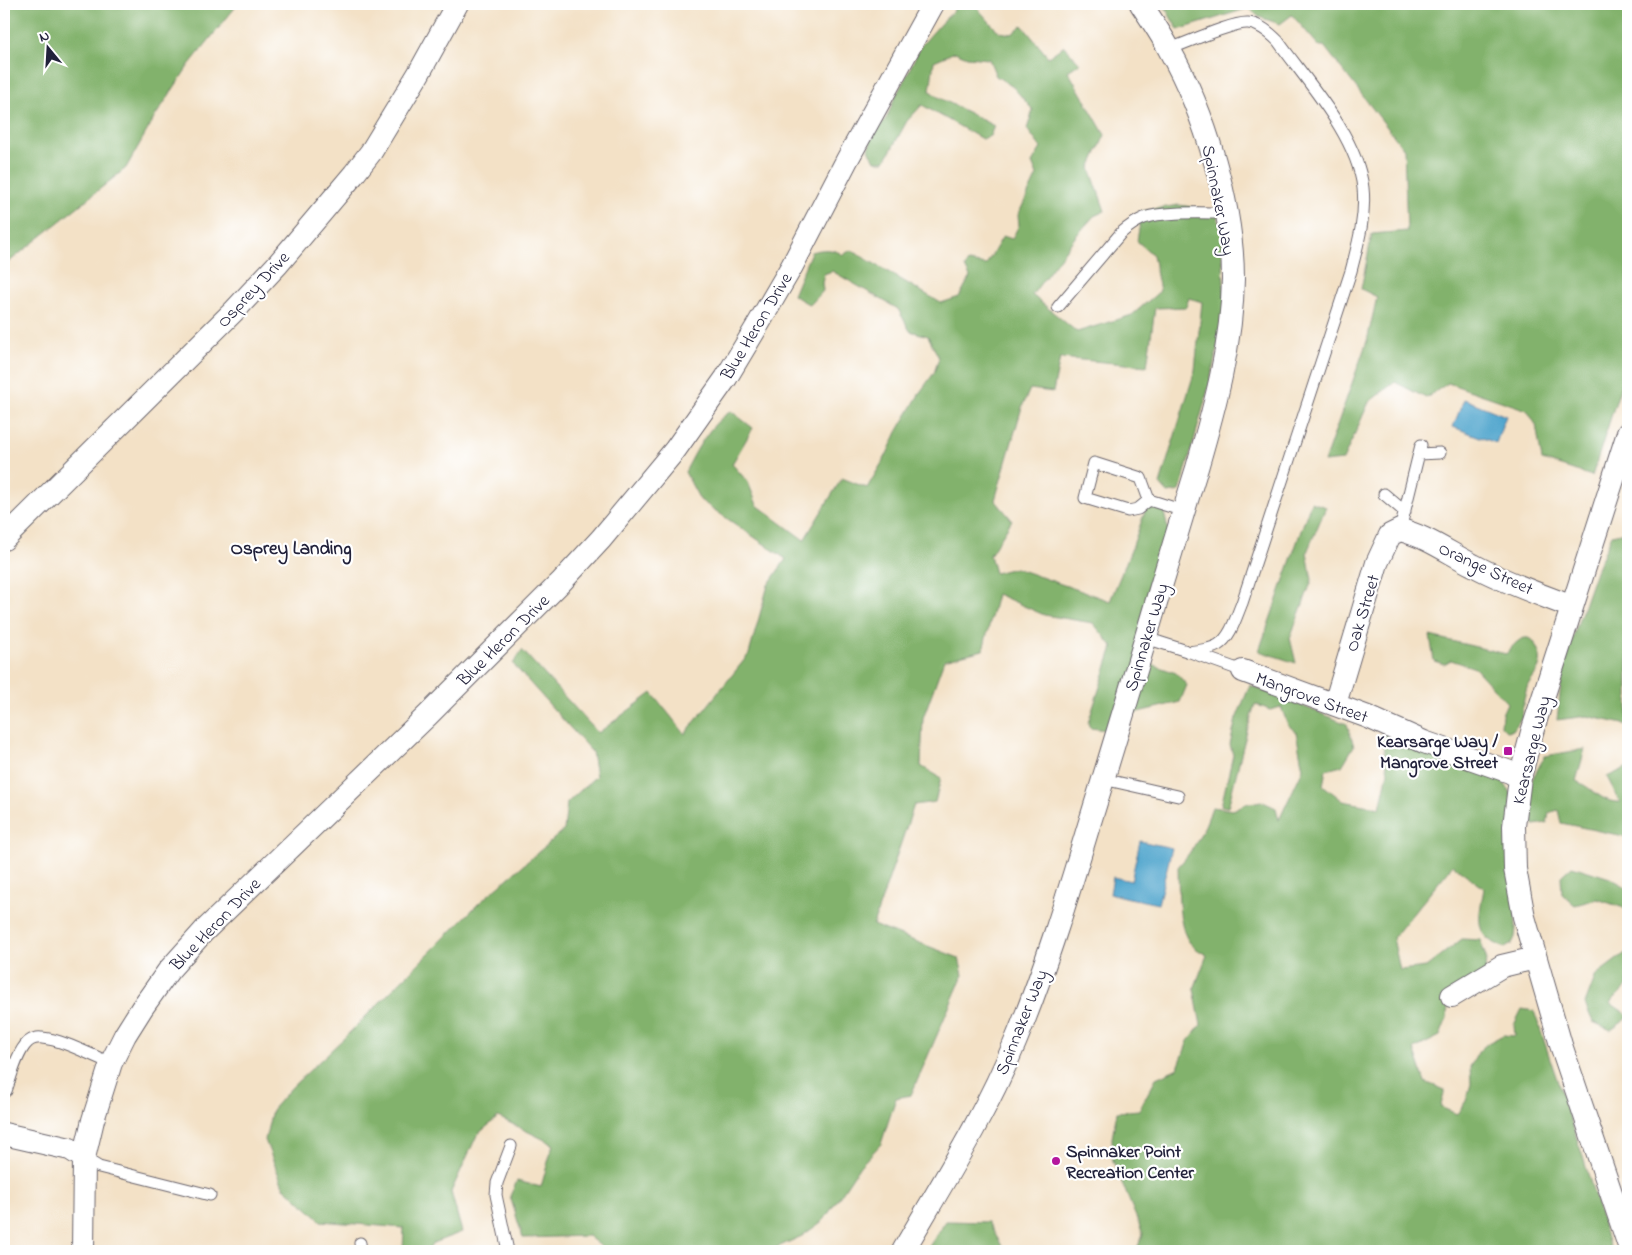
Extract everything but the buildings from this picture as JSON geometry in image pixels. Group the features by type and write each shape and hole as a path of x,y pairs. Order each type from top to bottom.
{"street":[{"name":"Osprey Drive","path":"4,539 242,303 278,264 371,152 419,73 457,4"},
{"name":"Blue Heron Drive","path":"83,1251 84,1158 92,1120 111,1063 125,1035 142,1008 168,970 204,931 428,715 514,630 601,539 674,450 726,378 769,305 933,4"},
{"name":"Spinnaker Way","path":"903,1251 982,1114 1017,1039 1060,919 1210,424 1225,362 1230,335 1233,277 1226,213 1207,138 1188,88 1169,49 1141,4"},
{"name":"Kearsarge Way","path":"1628,433 1532,732 1520,778 1514,826 1514,868 1535,958 1561,1045 1628,1243"},
{"name":"Orange Street","path":"1402,521 1424,538 1474,566 1572,607"},
{"name":"Oak Street","path":"1335,704 1374,592 1384,545 1402,521"},
{"name":"Mangrove Street","path":"1244,671 1335,704 1424,742 1510,772 1520,778"},
{"path":"1452,996 1502,966 1535,958"},
{"path":"4,1134 70,1149 84,1158"}],"lane":[{"path":"1169,49 1236,24 1249,23 1266,30 1278,41 1330,113 1351,150 1357,164 1362,188 1363,210 1360,238 1351,271 1242,603 1228,634 1219,645 1190,652"},
{"path":"1058,307 1121,233 1131,225 1145,218 1166,215 1226,213"},
{"path":"1402,521 1420,449 1440,453"},
{"path":"1094,463 1142,478 1149,500 1138,509 1128,511 1085,498 1094,463"},
{"path":"1384,494 1402,521"},
{"path":"1149,500 1184,511"},
{"path":"1146,638 1244,671"},
{"path":"1103,779 1178,796"},
{"path":"6,1091 15,1064 29,1040 41,1037 111,1063"},
{"path":"508,1251 496,1195 497,1183 511,1146"},
{"path":"84,1158 99,1167 210,1195"}],"green space":[{"path":"4,4 238,4 189,65 156,115 126,168 4,266"},
{"path":"953,4 976,4 977,8 999,32 1012,34 1022,25 1048,57 1064,46 1080,63 1068,71 1105,135 1090,168 1105,211 1094,216 1076,236 1032,295 1077,332 1132,315 1160,291 1153,255 1137,241 1142,211 1179,205 1216,211 1222,233 1225,312 1209,386 1180,491 1168,493 1160,484 1195,370 1202,302 1189,298 1186,307 1155,308 1147,366 1060,358 1053,392 1030,389 1022,407 995,500 1012,520 990,555 995,573 1015,568 1110,601 1149,500 1163,508 1169,534 1137,659 1176,673 1187,685 1180,702 1134,713 1107,730 1090,728 1088,723 1113,647 1093,623 1044,615 997,594 983,650 944,660 923,718 921,766 941,778 935,802 914,805 873,925 959,958 963,975 911,1095 896,1098 881,1144 860,1166 824,1220 802,1236 769,1251 604,1251 603,1248 588,1236 523,1238 510,1196 517,1181 541,1187 553,1144 498,1117 477,1135 451,1192 462,1232 433,1243 428,1251 403,1251 404,1228 321,1221 283,1186 265,1140 272,1110 292,1087 343,1039 478,904 564,830 567,803 596,776 592,752 513,664 522,650 598,733 652,693 685,734 749,654 768,585 786,559 700,500 685,472 704,438 716,423 731,411 753,428 732,464 748,482 757,505 804,540 842,478 867,488 886,456 897,432 934,373 939,358 928,336 910,331 898,309 832,271 824,274 823,291 810,305 793,295 811,252 828,250 836,251 843,255 851,250 941,303 959,297 970,277 965,267 968,262 986,265 1003,236 1012,239 1019,225 1018,215 1037,175 1032,163 1041,148 1027,129 1033,110 1013,87 996,76 989,59 967,57 955,52 934,61 930,91 994,126 990,136 982,139 922,105 907,121 885,161 875,161 869,149 871,139 887,117 920,47 954,11"},
{"path":"1163,4 1612,4 1628,13 1628,364 1592,476 1542,460 1536,425 1527,410 1448,383 1426,398 1395,382 1369,402 1343,460 1324,462 1367,341 1377,297 1361,289 1372,234 1407,231 1404,149 1324,46 1319,46 1292,15 1280,24 1259,17 1249,8 1178,30"},
{"path":"1311,502 1326,507 1307,552 1312,580 1290,638 1296,663 1259,651"},
{"path":"1628,531 1628,725 1587,716 1557,720 1562,676 1573,637 1596,571 1612,535"},
{"path":"1430,636 1506,654 1524,638 1533,641 1539,653 1540,663 1525,694 1522,717 1513,730 1506,731 1501,726 1502,714 1507,703 1475,668 1451,660 1444,664 1434,661"},
{"path":"1250,685 1347,724 1354,746 1342,766 1326,770 1323,785 1343,801 1380,808 1388,772 1381,733 1497,773 1511,793 1516,928 1512,944 1505,948 1491,941 1483,933 1480,914 1484,888 1453,865 1393,938 1400,970 1426,967 1462,939 1480,940 1486,957 1485,972 1448,1004 1447,1018 1440,1036 1414,1049 1425,1082 1445,1090 1440,1107 1457,1114 1466,1101 1471,1084 1470,1067 1479,1051 1488,1043 1503,1035 1515,1036 1514,1025 1522,1009 1534,1011 1583,1157 1611,1251 1136,1251 1143,1234 1113,1161 1112,1138 1117,1112 1139,1110 1156,1078 1178,1068 1188,1041 1201,1025 1194,989 1207,955 1193,946 1184,930 1181,920 1178,867 1198,839 1212,807 1233,810 1245,804 1261,801 1276,808 1279,820 1303,769 1296,732 1288,725 1281,707 1270,710 1255,704 1228,807 1221,806 1233,755 1230,745 1236,719"},
{"path":"1585,749 1576,781 1603,798 1620,802 1607,777 1628,767 1628,837 1561,823 1558,810 1549,813 1547,823 1534,825 1529,804 1529,789 1545,756"},
{"path":"1572,866 1610,878 1628,888 1628,911 1627,909 1597,899 1575,905 1562,894 1561,876"},
{"path":"1628,951 1628,985 1610,1003 1628,1015 1628,1018 1611,1030 1593,1022 1585,1004 1596,975"},
{"path":"946,1221 988,1222 1005,1251 926,1251"}],"water":[{"path":"1464,399 1506,416 1496,443 1453,427"},
{"path":"1140,841 1172,848 1158,904 1110,894 1113,877 1131,881"}],"place":[{"name":"Kearsarge Way / Mangrove Street","path":"1508,751"},
{"name":"Spinnaker Point Recreation Center","path":"1056,1161"}],"district":[{"name":"Osprey Landing","path":"291,547"}]}
